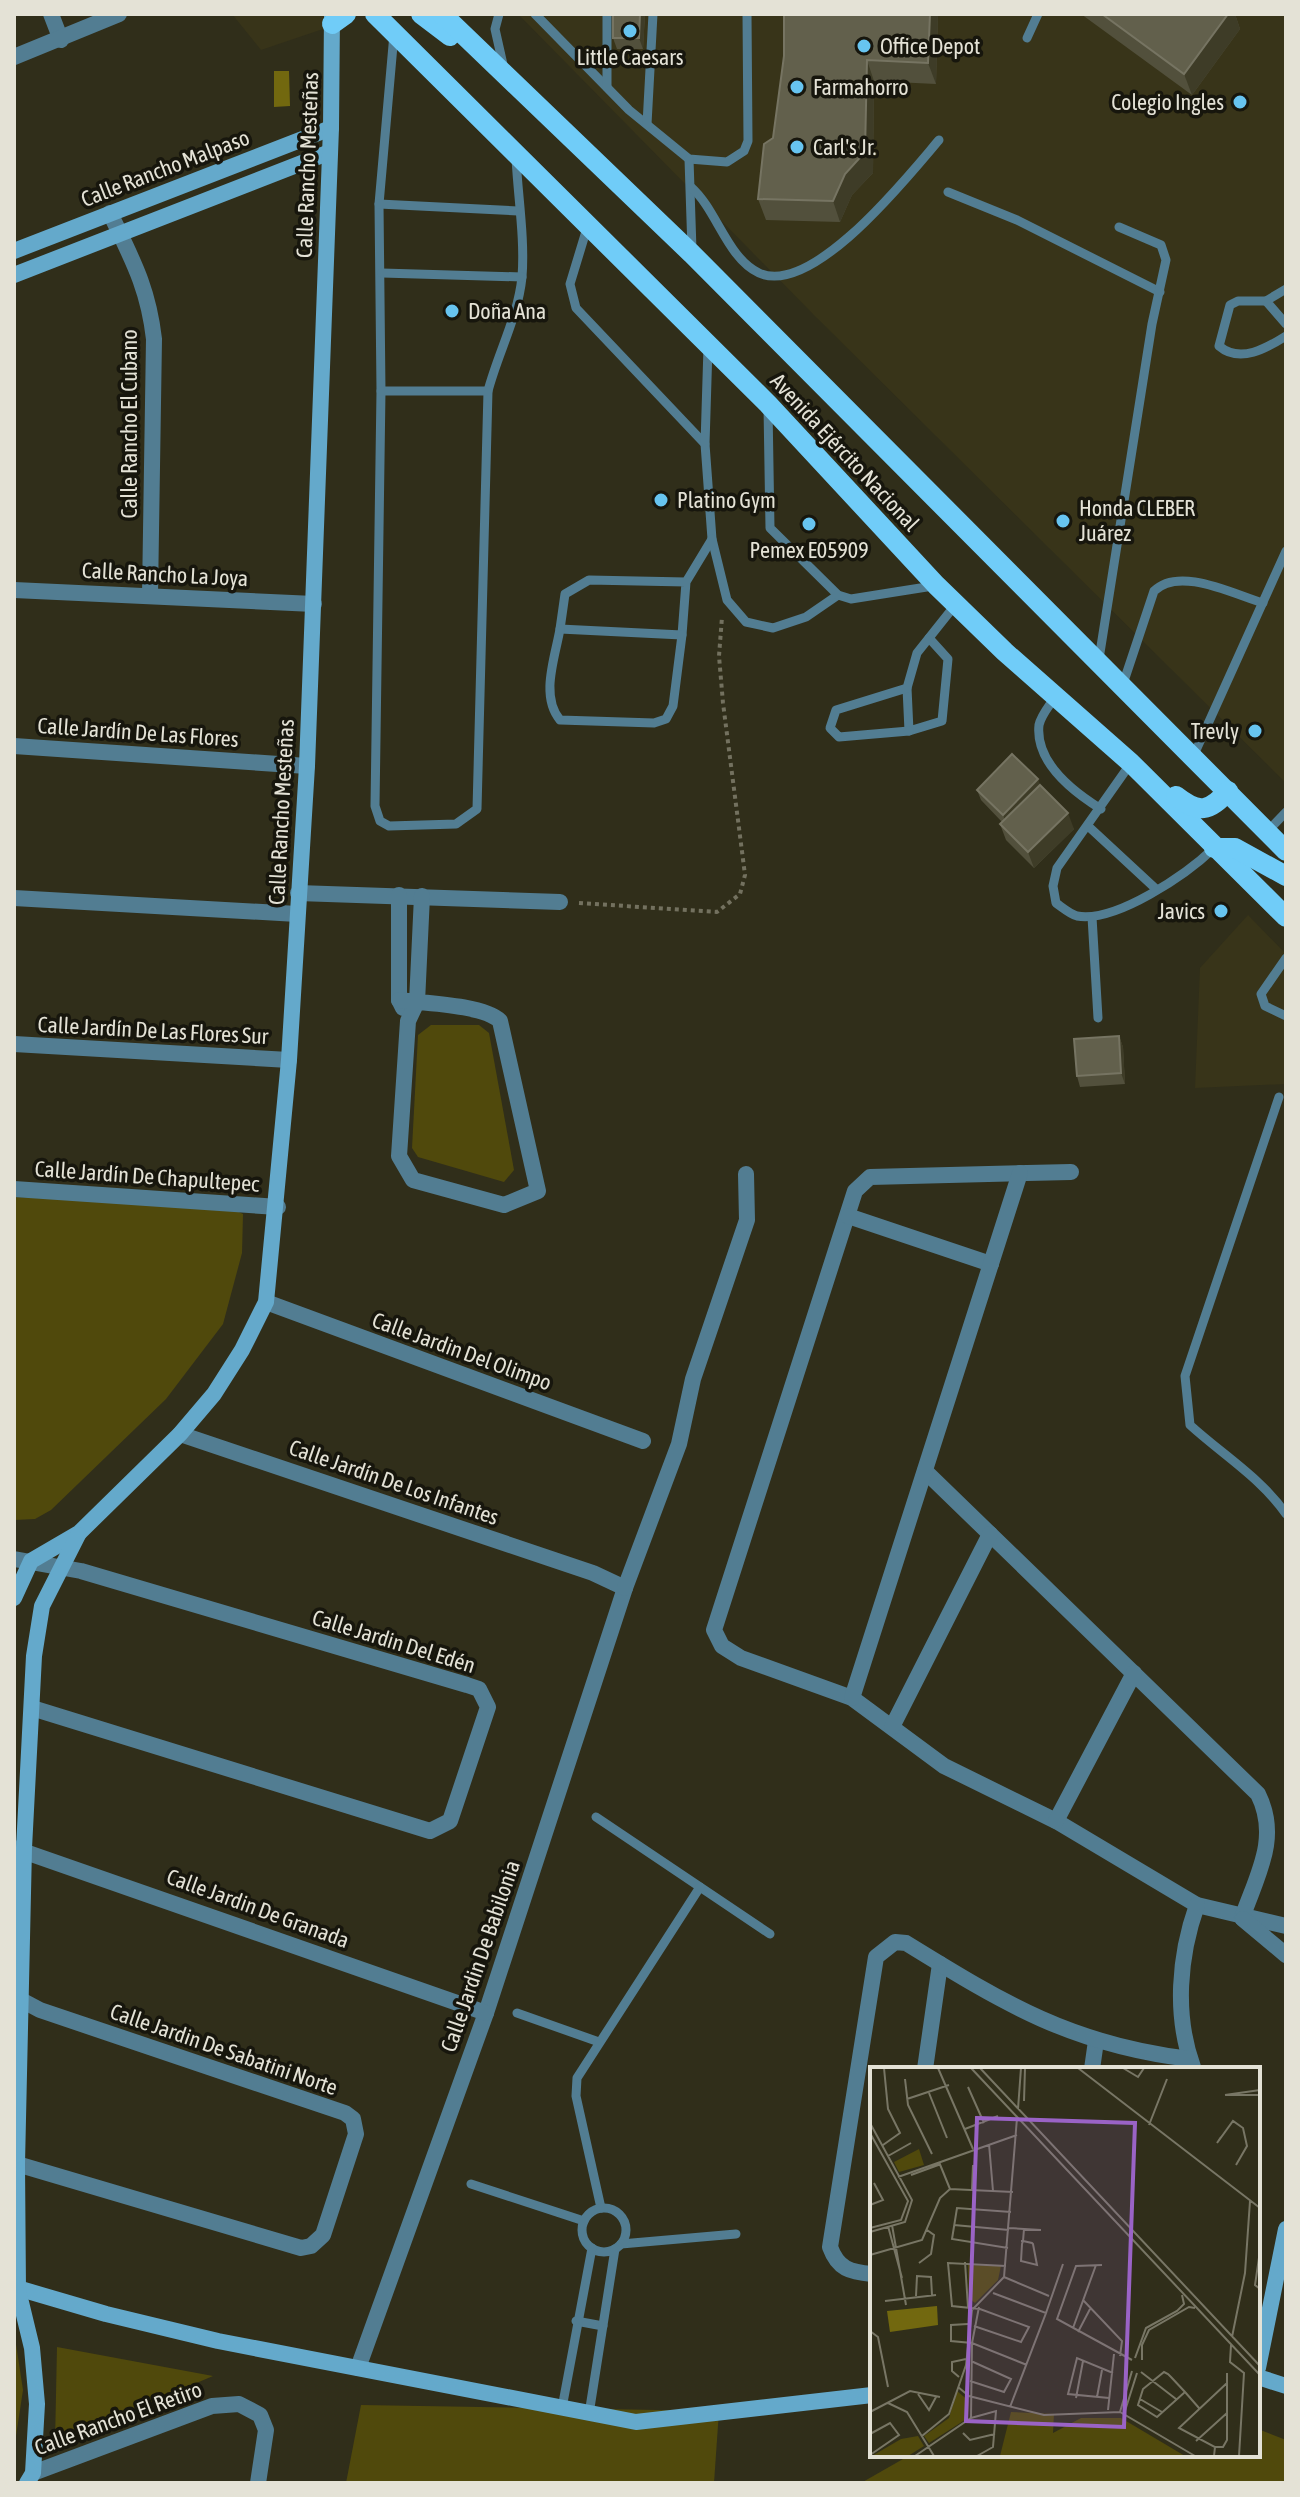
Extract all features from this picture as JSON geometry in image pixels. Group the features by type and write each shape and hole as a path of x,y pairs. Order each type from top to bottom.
{"main road":[{"name":"Avenida Ejército Nacional","path":"375,14 768,404 936,585 1055,697 1131,763 1286,917"},
{"path":"421,14 501,74"},
{"name":"Avenida Ejército Nacional","path":"442,14 501,74 692,254 1286,851"},
{"path":"1131,763 1192,809 1213,807 1228,791"},
{"path":"1214,848 1235,848 1286,876"}],"street":[{"path":"51,14 61,40"},
{"path":"14,57 119,14"},
{"name":"Calle Rancho Mesteñas","path":"30,2478 36,2381 16,2288 23,2001 19,1848 42,1606 79,1533 180,1434 214,1394 242,1350 266,1302 278,1207 307,766 337,16"},
{"name":"Calle Rancho Malpaso","path":"14,251 331,128"},
{"name":"Calle Rancho Malpaso","path":"14,275 330,152"},
{"name":"Calle Rancho El Cubano","path":"110,213 146,287 154,339 150,595"},
{"name":"Calle Rancho La Joya","path":"14,590 314,604"},
{"name":"Calle Jardín De Las Flores","path":"14,746 307,766"},
{"path":"298,893 560,902"},
{"path":"399,895 399,1000 408,1021"},
{"path":"399,1000 417,1002 489,1012 500,1021 538,1191 504,1205 413,1180 407,1175 399,1156 408,1021 417,1002 422,896"},
{"path":"14,898 297,914"},
{"name":"Calle Jardín De Las Flores Sur","path":"14,1044 289,1060"},
{"path":"1071,1172 870,1177 855,1191 714,1630 722,1646 741,1658 852,1698 944,1766 1056,1821 1197,1905 1286,1926"},
{"path":"852,1698 1020,1173"},
{"name":"Calle Jardin De Babilonia","path":"358,2368 486,2013 625,1588 679,1444 693,1379 747,1220 746,1174"},
{"name":"Calle Jardín De Chapultepec","path":"14,1189 278,1207"},
{"path":"848,1216 991,1264"},
{"name":"Calle Jardin Del Olimpo","path":"266,1302 643,1441"},
{"name":"Calle Jardín De Los Infantes","path":"180,1434 593,1573 625,1588"},
{"path":"925,1471 1258,1794 1269,1815 1267,1849 1242,1918"},
{"name":"Calle Rancho Mesteñas","path":"22,1560 79,1533"},
{"path":"892,1727 990,1534"},
{"path":"14,1598 22,1560 61,1567"},
{"name":"Calle Jardin Del Edén","path":"32,1708 430,1831 450,1821 486,1716 486,1699 479,1689 61,1567"},
{"path":"1056,1821 1134,1673"},
{"name":"Calle Jardin De Granada","path":"19,1848 486,2013"},
{"path":"1192,2064 1181,2034 1182,1997 1184,1940 1197,1905"},
{"path":"1242,1918 1286,1955"},
{"path":"870,2274 850,2272 836,2262 830,2247 876,1957 895,1942 906,1943 1001,2002 1096,2041 1192,2064"},
{"path":"925,2067 940,1964"},
{"name":"Calle Jardin De Sabatini Norte","path":"17,2164 301,2248 311,2246 323,2235 356,2134 353,2119 345,2113 40,2010 23,2001"},
{"path":"1092,2067 1096,2041"},
{"path":"1260,2358 1286,2229"},
{"path":"16,2288 218,2341 636,2422 870,2395"},
{"path":"1260,2378 1286,2386"},
{"name":"Calle Rancho El Retiro","path":"30,2478 221,2404 239,2404 260,2415 266,2430 258,2483"}],"lane":[{"path":"499,14 495,29 501,74"},
{"path":"535,14 607,87 689,159 727,162 744,151 748,141 747,14"},
{"path":"607,14 607,87"},
{"path":"647,124 653,14"},
{"path":"1027,38 1038,14"},
{"path":"394,31 379,204 382,273 375,806 380,821 389,826 456,824 477,809 488,391 496,359 509,333 522,277 516,156"},
{"path":"691,187 710,206 719,228 739,256 759,273 794,273 812,266 879,209 939,140"},
{"path":"689,159 692,254"},
{"path":"948,192 1017,220 1160,292"},
{"path":"379,204 518,211"},
{"path":"588,225 570,284 576,308 705,444"},
{"path":"1098,663 1166,260 1164,250 1119,227"},
{"path":"382,273 522,277"},
{"path":"1286,289 1266,301 1238,301 1230,305 1219,346 1225,351 1252,354 1286,336"},
{"path":"1266,301 1286,324"},
{"path":"708,343 705,444 712,539 727,600 746,622 773,628 806,617 838,595"},
{"path":"381,391 488,391"},
{"path":"768,404 770,528 838,595 851,599 936,585"},
{"path":"686,582 589,580 565,594 550,685 550,708 560,720 654,723 666,719 673,706 686,582 712,539"},
{"path":"1193,757 1286,551"},
{"path":"1122,688 1154,591 1162,583 1182,580 1263,603"},
{"path":"909,731 907,688 917,653 956,604"},
{"path":"560,629 682,635"},
{"path":"907,688 836,710 830,728 839,737 909,731 942,721 948,659 929,638"},
{"path":"1055,697 1039,722 1040,746 1056,773 1080,796 1101,809"},
{"path":"1131,763 1057,868 1053,886 1056,903 1074,915 1092,917 1106,914 1195,866 1214,848"},
{"path":"1267,832 1286,812"},
{"path":"1088,826 1156,889"},
{"path":"1092,917 1098,1018"},
{"path":"1286,958 1261,994 1265,1006 1286,1016"},
{"path":"1279,1097 1185,1376 1190,1425 1228,1460 1268,1488 1286,1514"},
{"path":"596,1817 770,1934"},
{"path":"601,2208 576,2096 580,2070 700,1887"},
{"path":"517,2013 599,2042"},
{"path":"471,2184 584,2221"},
{"path":"601,2208 584,2221 583,2236 592,2248 603,2252 618,2247 736,2234"},
{"path":"589,2414 618,2247 627,2230 622,2216 601,2208"},
{"path":"562,2408 592,2248"},
{"path":"576,2321 603,2326"}],"path":[{"path":"560,902 717,912 740,894 745,875 719,656 719,624 727,600"}],"shaded area":[{"path":"232,14 324,14 323,29 261,50"},
{"path":"518,14 1286,14 1286,783 814,315"},
{"path":"274,71 289,71 290,106 274,107"},
{"path":"1248,915 1286,954 1286,1084 1195,1088 1200,968"},
{"path":"431,1025 479,1025 489,1033 514,1170 504,1182 418,1157 412,1148 418,1035"},
{"path":"14,1197 228,1207 243,1214 242,1253 223,1324 166,1399 51,1510 35,1519 14,1520"},
{"path":"14,2331 23,2390 14,2449"},
{"path":"57,2347 213,2376 55,2443"},
{"path":"361,2405 719,2411 714,2483 346,2483"},
{"path":"1260,2430 1286,2440 1286,2483 861,2483 906,2457 1260,2457"}],"building":[{"path":"613,14 640,14 639,38 613,38"},
{"path":"784,14 930,14 928,63 867,60 865,152 845,174 833,201 758,199 764,144 773,138 784,56"},
{"path":"1102,14 1228,14 1184,74"},
{"path":"1012,754 1038,779 1003,815 977,790"},
{"path":"1040,785 1068,813 1028,852 1000,824"},
{"path":"1119,1036 1121,1073 1077,1076 1074,1039"}],"place":[{"name":"Little Caesars","path":"630,31"},
{"name":"Office Depot","path":"864,46"},
{"name":"Farmahorro","path":"797,87"},
{"name":"Colegio Ingles","path":"1240,102"},
{"name":"Carl's Jr.","path":"797,147"},
{"name":"Doña Ana","path":"452,311"},
{"name":"Platino Gym","path":"661,500"},
{"name":"Honda CLEBER Juárez","path":"1063,521"},
{"name":"Pemex E05909","path":"809,524"},
{"name":"Trevly","path":"1255,731"},
{"name":"Javics","path":"1221,911"}]}
